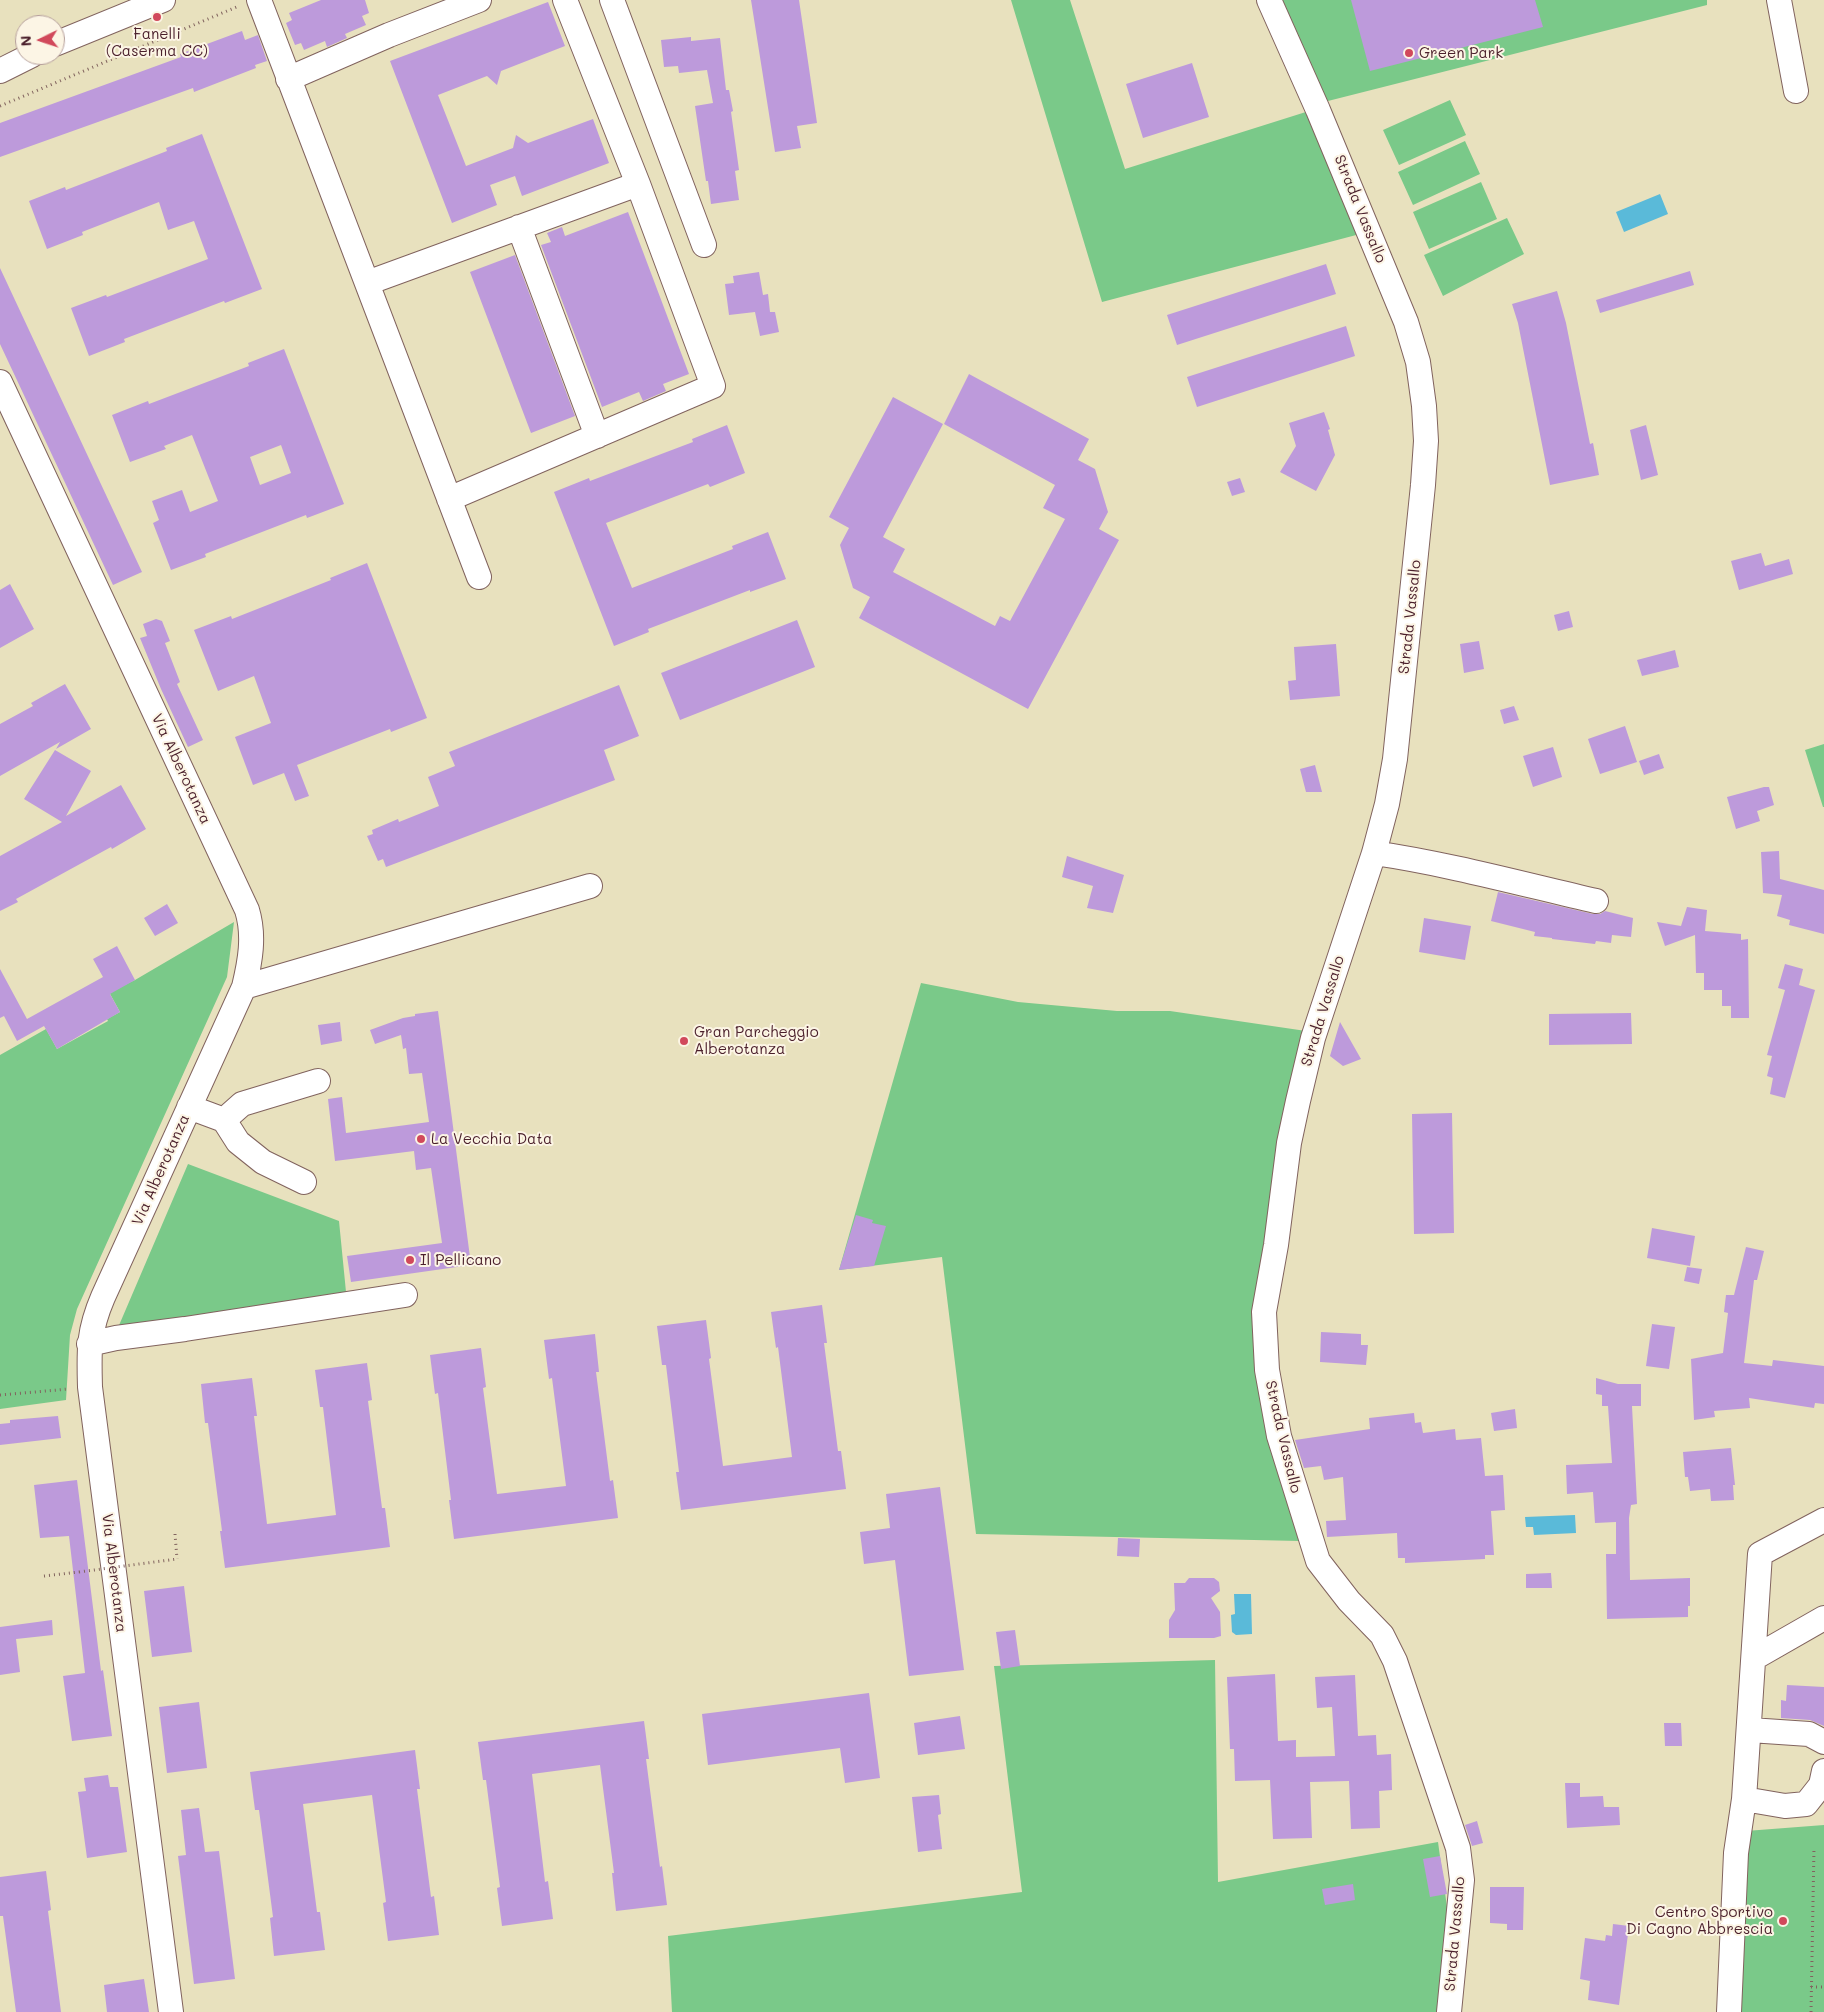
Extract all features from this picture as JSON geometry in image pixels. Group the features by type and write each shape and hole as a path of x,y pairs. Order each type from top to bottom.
{"street":[{"path":"65,40 163,0"},
{"path":"288,79 389,35 479,0"},
{"path":"449,499 713,386 638,184 565,0"},
{"path":"612,0 704,245"},
{"name":"Strada Vassallo","path":"1269,0 1363,216 1406,322 1418,362 1426,441 1395,759 1387,804 1374,853 1313,1038 1298,1100 1289,1143 1276,1245 1264,1312 1267,1370 1279,1436 1318,1561 1349,1601 1382,1634 1395,1661 1458,1848 1462,1880 1449,2012"},
{"path":"1779,0 1796,91"},
{"path":"251,2 288,79 479,577"},
{"path":"0,71 15,64"},
{"path":"366,283 638,184"},
{"path":"519,227 597,436"},
{"name":"Via Alberotanza","path":"0,382 248,910 252,924 249,963 244,987 94,1317 89,1344 90,1387 171,2012"},
{"path":"1374,853 1481,872 1596,901"},
{"path":"244,987 590,886"},
{"path":"224,1120 242,1104 318,1081"},
{"path":"189,1107 224,1120 238,1142 263,1162 304,1182"},
{"path":"89,1344 116,1338 406,1295"},
{"path":"1729,2012 1736,1853 1744,1799 1750,1730 1760,1554 1824,1520"},
{"path":"1754,1658 1824,1618"},
{"path":"1750,1730 1809,1734 1824,1742"},
{"path":"1744,1799 1785,1806 1806,1804 1821,1785 1824,1771"}],"path":[{"path":"0,106 251,2"},
{"path":"0,1395 90,1387"},
{"path":"44,1576 177,1559 174,1534"},
{"path":"1811,2012 1814,1847"},
{"path":"1811,1988 1824,1987"}],"green space":[{"path":"1011,0 1070,0 1125,169 1309,111 1360,234 1102,302"},
{"name":"Green Park","path":"1279,0 1707,0 1707,5 1324,102"},
{"path":"1450,100 1466,135 1399,165 1383,130"},
{"path":"1465,141 1480,174 1413,205 1398,172"},
{"path":"1481,182 1497,219 1429,249 1413,212"},
{"path":"1507,218 1524,254 1443,296 1424,255"},
{"path":"1824,744 1824,807 1823,807 1805,750"},
{"path":"234,922 227,977 77,1309 70,1335 66,1400 0,1409 0,1055 46,1029 57,1049 108,1021 107,1019 120,1012 109,992 135,980"},
{"path":"921,983 1018,1002 1117,1011 1170,1011 1306,1031 1256,1314 1300,1541 976,1534 942,1257 839,1270"},
{"path":"188,1164 339,1221 346,1292 185,1317 117,1330"},
{"path":"1215,1660 1218,1882 1438,1842 1447,1907 1441,2012 672,2012 668,1936 1022,1892 994,1666"},
{"name":"Centro Sportivo Di Cagno Abbrescia","path":"1824,1825 1824,2012 1740,2012 1746,1831"}],"water":[{"path":"1660,194 1668,214 1624,232 1616,212"},
{"path":"1575,1515 1576,1533 1534,1535 1533,1527 1526,1527 1525,1517"},
{"path":"1234,1594 1251,1594 1252,1634 1236,1635 1232,1632 1231,1615 1235,1614"}],"building":[{"path":"321,0 365,0 369,13 362,16 366,25 345,34 347,38 327,47 325,41 304,50 301,43 295,45 286,23 292,20 289,13"},
{"path":"751,0 799,0 817,123 797,126 801,148 775,152"},
{"path":"1351,0 1535,0 1543,27 1370,71"},
{"path":"548,2 565,46 501,71 497,85 487,76 438,95 466,166 513,148 516,135 528,143 593,119 609,163 522,196 515,176 490,185 497,205 452,223 390,61"},
{"path":"242,31 245,40 258,35 267,61 255,65 256,68 194,92 193,88 0,157 0,123 181,57 180,54"},
{"path":"691,37 691,41 720,38 726,90 729,90 733,111 731,112 739,170 735,171 739,200 711,204 695,106 713,103 707,70 679,73 678,66 664,67 661,40"},
{"path":"1192,63 1209,117 1143,138 1126,84"},
{"path":"202,134 262,289 225,303 224,301 124,339 125,342 89,356 71,308 106,295 107,297 208,259 194,221 168,230 159,202 82,232 83,235 47,249 29,201 65,187 66,190 167,151 166,148"},
{"path":"628,212 689,374 663,384 666,391 643,401 639,392 602,407 541,245 551,242 547,233 562,227 565,236"},
{"path":"515,255 575,416 531,433 470,272"},
{"path":"1326,264 1336,294 1177,345 1167,315"},
{"path":"0,268 142,572 113,585 0,344"},
{"path":"1690,271 1694,285 1600,313 1596,300"},
{"path":"759,272 763,295 768,294 770,312 775,312 779,332 760,336 755,312 729,315 725,284 734,283 733,276"},
{"path":"1557,291 1566,323 1590,444 1593,443 1599,475 1550,485 1518,323 1512,304"},
{"path":"1346,326 1355,356 1197,407 1187,377"},
{"path":"284,349 344,504 307,518 306,515 205,554 206,557 171,570 153,523 159,520 152,501 182,490 190,512 218,501 192,435 164,446 166,449 130,462 112,415 148,401 149,404 249,366 248,363","holes":["281,445 291,473 260,485 250,457"]},
{"path":"969,374 1089,439 1078,460 1095,469 1108,512 1099,529 1119,540 1028,709 859,618 870,597 853,588 840,545 849,528 829,517 893,397 943,424 883,537 905,549 893,572 995,626 1000,616 1010,621 1065,519 1043,508 1055,485 944,424"},
{"path":"1324,412 1330,429 1328,430 1335,455 1316,491 1280,472 1296,446 1289,423"},
{"path":"727,425 745,473 710,487 708,484 606,523 632,588 733,549 732,546 768,532 786,579 750,592 750,590 648,629 649,632 614,646 554,492 589,478 590,481 693,442 692,439"},
{"path":"1646,425 1658,475 1641,480 1630,430"},
{"path":"1240,478 1245,492 1232,496 1227,482"},
{"path":"1761,553 1765,566 1789,559 1793,574 1739,590 1731,561"},
{"path":"367,563 427,718 391,732 390,729 297,765 309,796 295,801 284,773 253,785 235,737 271,723 254,676 218,691 194,630 231,616 232,619 331,580 330,578"},
{"path":"10,584 34,629 0,648 0,590"},
{"path":"1569,611 1573,627 1558,631 1554,615"},
{"path":"156,619 162,621 170,641 165,643 180,682 177,684 203,740 188,747 140,638 147,636 143,624"},
{"path":"797,620 815,667 680,720 661,673"},
{"path":"1479,641 1484,669 1464,673 1460,644"},
{"path":"1336,644 1340,696 1290,700 1288,681 1296,680 1294,647"},
{"path":"1675,650 1679,667 1642,676 1637,660"},
{"path":"65,684 91,729 56,749 60,742 0,776 0,724 33,706 31,703"},
{"path":"619,685 639,736 604,750 615,780 386,867 383,859 378,861 367,836 373,834 372,830 398,819 399,822 439,806 428,777 455,766 449,752"},
{"path":"1514,706 1519,720 1504,724 1500,710"},
{"path":"1625,726 1637,762 1600,774 1588,739"},
{"path":"1553,747 1562,777 1533,787 1523,756"},
{"path":"55,750 91,771 66,816 121,785 146,829 16,899 18,902 0,911 0,856 62,822 24,799"},
{"path":"1659,754 1664,768 1644,775 1639,761"},
{"path":"1315,765 1322,792 1306,792 1300,769"},
{"path":"1769,787 1774,805 1757,811 1760,821 1736,829 1727,797"},
{"path":"1779,851 1780,879 1824,890 1824,934 1789,925 1790,920 1777,916 1782,895 1763,893 1761,852"},
{"path":"1067,856 1124,875 1113,913 1087,908 1093,886 1062,877"},
{"path":"1498,892 1593,914 1600,914 1605,911 1633,918 1631,937 1612,935 1611,943 1596,941 1595,944 1534,936 1535,932 1491,921"},
{"path":"167,904 178,923 155,936 144,918"},
{"path":"1687,907 1707,910 1705,931 1741,934 1741,940 1748,939 1749,1018 1731,1018 1731,1006 1722,1006 1722,990 1704,990 1704,973 1696,973 1695,935 1665,946 1657,922 1681,926"},
{"path":"1424,918 1471,926 1465,960 1419,952"},
{"path":"117,946 135,980 110,994 120,1012 57,1049 44,1026 17,1041 4,1016 0,1018 0,969 27,1019 103,977 93,959"},
{"path":"1785,964 1803,969 1799,985 1815,990 1785,1098 1770,1094 1773,1078 1767,1076 1772,1056 1767,1055 1785,990 1778,988"},
{"path":"438,1011 471,1265 351,1282 347,1256 442,1243 431,1168 416,1170 414,1151 335,1161 328,1099 342,1097 346,1133 429,1122 422,1073 409,1074 406,1048 403,1049 401,1035 375,1044 370,1030 403,1018 415,1016 415,1014"},
{"path":"1631,1013 1632,1044 1549,1045 1549,1014"},
{"path":"340,1022 342,1041 321,1045 318,1025"},
{"path":"1340,1022 1361,1059 1343,1066 1330,1056"},
{"path":"1452,1113 1454,1233 1414,1234 1412,1114"},
{"path":"856,1215 873,1220 872,1223 886,1226 874,1266 839,1270"},
{"path":"1652,1228 1695,1236 1690,1266 1647,1258"},
{"path":"1746,1247 1764,1251 1757,1280 1754,1280 1744,1363 1772,1366 1773,1360 1824,1366 1824,1404 1815,1403 1814,1408 1749,1398 1750,1408 1714,1411 1715,1417 1694,1420 1691,1359 1723,1353 1728,1313 1724,1312 1726,1295 1734,1295"},
{"path":"1687,1267 1702,1269 1699,1284 1684,1281"},
{"path":"822,1305 827,1343 824,1343 838,1451 841,1451 846,1489 681,1510 676,1472 679,1472 666,1365 662,1365 657,1326 706,1320 711,1358 709,1359 723,1466 792,1457 778,1347 776,1348 771,1312"},
{"path":"1652,1324 1675,1327 1669,1369 1646,1366"},
{"path":"1321,1332 1361,1334 1361,1345 1368,1345 1366,1365 1320,1362"},
{"path":"595,1334 599,1372 596,1372 610,1481 613,1480 618,1518 454,1539 438,1393 435,1394 430,1355 481,1348 486,1387 483,1388 497,1494 566,1486 552,1378 549,1379 544,1340"},
{"path":"367,1363 372,1400 368,1401 382,1508 385,1508 390,1547 225,1568 208,1423 205,1423 201,1384 252,1378 257,1416 254,1416 267,1524 336,1515 323,1407 320,1407 315,1370"},
{"path":"1596,1378 1618,1384 1641,1384 1641,1406 1632,1406 1637,1504 1631,1505 1629,1518 1630,1580 1690,1578 1688,1617 1607,1619 1606,1554 1616,1554 1616,1522 1595,1523 1593,1492 1567,1494 1566,1465 1612,1463 1608,1406 1602,1406 1602,1395 1596,1394"},
{"path":"1515,1409 1517,1428 1494,1431 1491,1413"},
{"path":"1414,1413 1415,1423 1421,1422 1423,1433 1455,1429 1456,1440 1481,1438 1485,1476 1503,1475 1505,1510 1491,1511 1494,1555 1485,1555 1485,1559 1405,1563 1405,1558 1398,1558 1397,1533 1327,1537 1326,1521 1346,1520 1343,1477 1324,1480 1321,1466 1304,1468 1295,1440 1370,1429 1369,1418"},
{"path":"58,1416 61,1438 0,1445 0,1424 10,1423 10,1420"},
{"path":"1731,1448 1735,1485 1733,1485 1734,1500 1711,1501 1710,1489 1690,1491 1688,1477 1685,1477 1683,1452"},
{"path":"77,1480 101,1671 103,1670 112,1736 72,1741 63,1676 85,1673 69,1536 40,1538 34,1485"},
{"path":"940,1487 964,1670 909,1676 895,1560 864,1564 860,1532 890,1528 886,1494"},
{"path":"1118,1538 1140,1539 1139,1557 1117,1556"},
{"path":"1551,1573 1552,1588 1526,1588 1526,1574"},
{"path":"1189,1578 1214,1578 1219,1582 1220,1591 1211,1598 1220,1612 1221,1636 1214,1638 1169,1638 1169,1620 1175,1610 1174,1583 1185,1583"},
{"path":"184,1586 192,1652 152,1657 144,1591"},
{"path":"52,1620 53,1635 16,1639 20,1672 0,1675 0,1627"},
{"path":"1015,1630 1020,1666 1001,1669 996,1632"},
{"path":"1275,1674 1278,1741 1296,1740 1296,1757 1335,1756 1332,1707 1317,1708 1315,1677 1355,1675 1358,1736 1376,1735 1377,1755 1391,1754 1392,1790 1379,1791 1380,1828 1351,1829 1349,1781 1310,1782 1312,1838 1273,1839 1270,1780 1235,1781 1234,1749 1230,1749 1227,1677"},
{"path":"1787,1685 1824,1687 1824,1726 1810,1720 1781,1718 1781,1700 1786,1701"},
{"path":"869,1693 880,1778 845,1783 840,1748 708,1765 702,1714"},
{"path":"199,1702 207,1768 167,1773 159,1707"},
{"path":"960,1716 965,1749 918,1755 914,1723"},
{"path":"644,1721 649,1759 646,1759 660,1867 662,1866 667,1905 616,1911 612,1873 614,1873 600,1765 532,1774 545,1882 548,1881 553,1919 502,1926 497,1888 500,1887 486,1780 483,1780 478,1742"},
{"path":"1664,1723 1681,1723 1682,1746 1665,1746"},
{"path":"415,1750 420,1789 417,1789 431,1897 434,1896 439,1935 388,1941 383,1903 386,1902 372,1795 303,1804 317,1912 320,1912 325,1950 274,1956 270,1918 273,1917 259,1810 255,1810 250,1772"},
{"path":"108,1775 110,1787 118,1787 127,1852 87,1858 78,1792 86,1791 84,1778"},
{"path":"1565,1783 1580,1783 1580,1797 1603,1796 1604,1807 1619,1807 1620,1825 1567,1828"},
{"path":"939,1795 941,1814 938,1815 942,1849 918,1852 912,1797"},
{"path":"199,1808 205,1852 219,1851 235,1979 194,1984 178,1856 186,1855 181,1810"},
{"path":"1477,1821 1483,1843 1472,1846 1465,1825"},
{"path":"1440,1856 1447,1894 1430,1897 1423,1859"},
{"path":"46,1871 51,1910 48,1911 61,2012 16,2012 3,1916 0,1916 0,1877"},
{"path":"1353,1884 1355,1900 1325,1905 1322,1889"},
{"path":"1490,1887 1524,1887 1523,1930 1507,1930 1507,1924 1490,1923"},
{"path":"1613,1924 1629,1926 1619,2005 1588,2000 1590,1981 1580,1979 1585,1938 1605,1941 1606,1935 1612,1936"},
{"path":"144,1979 149,2012 107,2012 104,1985"}],"place":[{"name":"Fanelli (Caserma CC)","path":"157,17"},
{"name":"Green Park","path":"1409,53"},
{"name":"Gran Parcheggio Alberotanza","path":"684,1041"},
{"name":"La Vecchia Data","path":"421,1139"},
{"name":"Il Pellicano","path":"410,1260"},
{"name":"Centro Sportivo Di Cagno Abbrescia","path":"1783,1921"}]}
